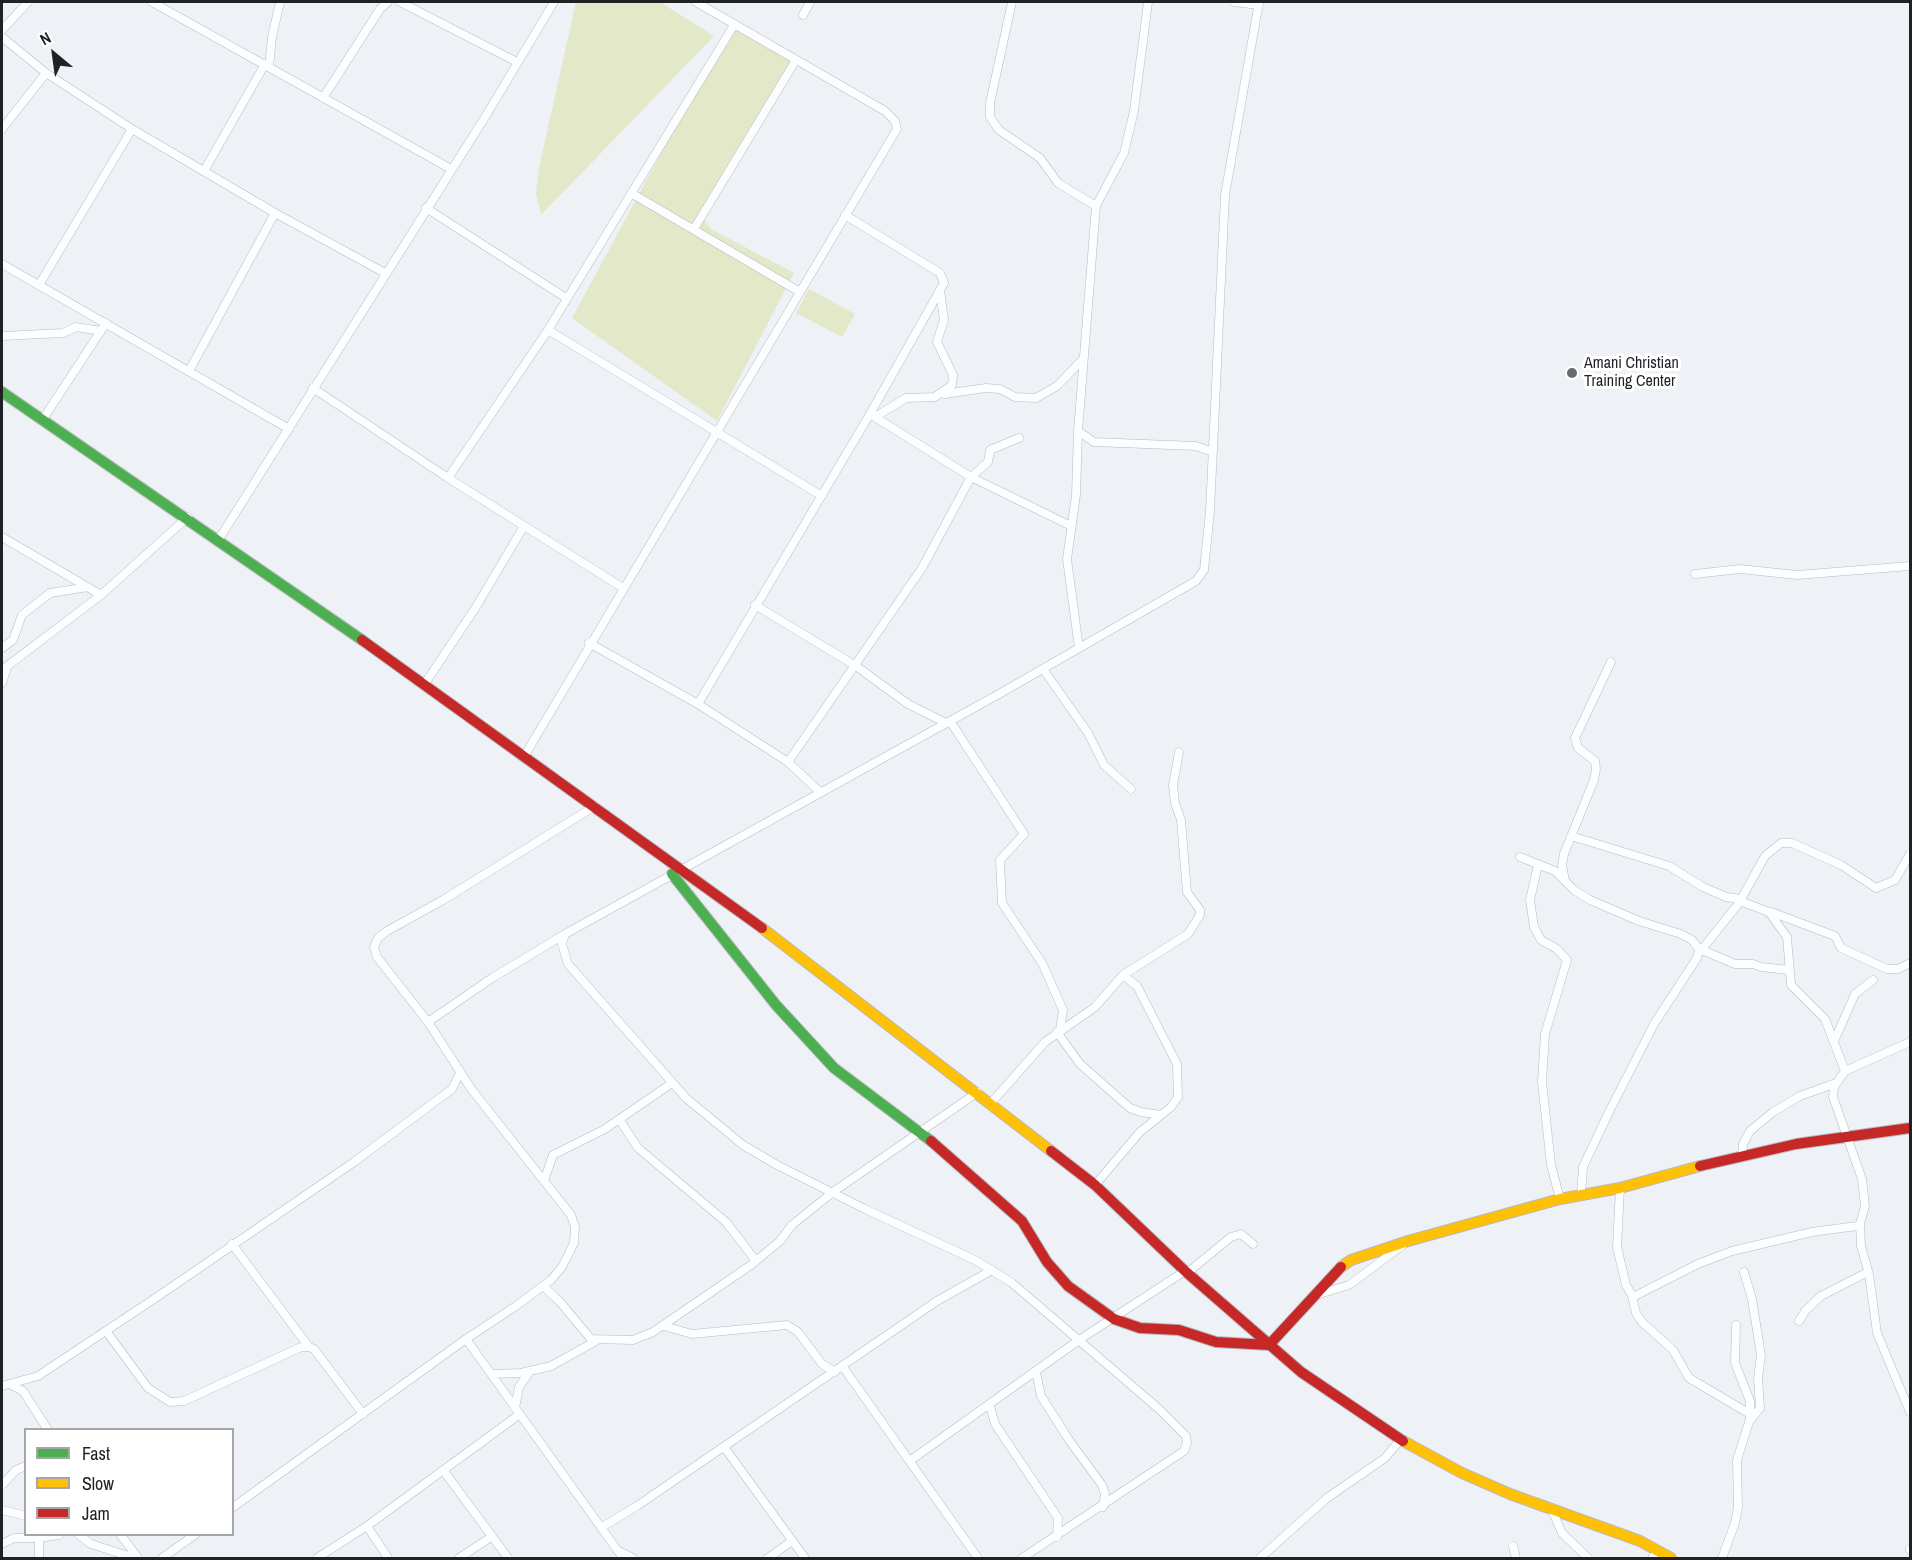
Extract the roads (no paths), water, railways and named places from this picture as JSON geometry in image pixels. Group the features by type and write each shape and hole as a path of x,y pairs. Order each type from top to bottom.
{"street":[{"path":"2,30 28,2"},
{"path":"152,2 191,26 451,169"},
{"path":"204,171 267,66 280,2"},
{"path":"323,98 380,9 388,2"},
{"path":"400,2 517,62"},
{"path":"219,539 555,2"},
{"path":"525,755 589,643 897,129 897,125 885,111 696,2"},
{"path":"803,15 810,2"},
{"path":"1012,2 990,103 990,117 999,130 1040,158 1058,183 1096,206"},
{"path":"1079,648 1068,575 1071,526 1076,495 1078,430 1096,206 1124,153 1134,111 1148,2"},
{"path":"428,1022 492,978 565,933 1184,590 1200,576 1206,558 1213,452 1225,195 1259,3 1234,2"},
{"path":"448,478 548,330 734,25"},
{"path":"2,37 46,73 132,129 275,213 385,273"},
{"path":"694,229 796,60"},
{"path":"2,129 46,73"},
{"path":"39,285 132,129"},
{"path":"631,193 800,292"},
{"path":"426,208 566,298"},
{"path":"189,371 275,213"},
{"path":"698,704 755,605 872,415 945,280 940,273 845,215"},
{"path":"2,264 289,429"},
{"path":"940,290 944,320 937,342 953,380 941,394"},
{"path":"43,419 106,323"},
{"path":"2,336 63,333 76,327 101,331"},
{"path":"548,330 624,375 714,433 822,496"},
{"path":"872,415 906,398 929,398 941,394 986,388 1000,389 1015,397 1036,399 1057,386 1083,358"},
{"path":"314,388 448,478 622,588"},
{"path":"2,392 188,517 525,755 595,806 677,872 780,941 978,1092 1095,1185 1186,1272 1301,1371 1401,1439 1462,1473 1596,1524 1655,1555 1671,1558"},
{"path":"872,415 971,477 1071,526"},
{"path":"1078,430 1094,442 1196,446 1213,452"},
{"path":"788,762 922,568 971,477 987,462 990,450 1019,438"},
{"path":"2,683 4,669 101,595 188,517"},
{"path":"424,685 476,607 524,526"},
{"path":"2,537 101,595"},
{"path":"1695,574 1740,569 1797,575 1911,566"},
{"path":"2,648 13,640 22,615 50,593 88,587"},
{"path":"755,605 856,666 908,704 948,722 1024,834 1000,860 1002,903 1042,963 1063,1010 1059,1031 1071,1054 1130,1107 1141,1112 1161,1115"},
{"path":"589,643 698,704 788,762 820,792"},
{"path":"1566,881 1563,860 1596,769 1595,761 1578,748 1575,738 1611,662"},
{"path":"1043,669 1088,733 1104,765 1131,789"},
{"path":"991,1103 1038,1048 1095,1007 1123,975 1188,934 1200,915 1200,910 1187,892 1181,820 1175,803 1173,784 1179,752"},
{"path":"234,1507 543,1286 562,1267 574,1243 575,1235 571,1215 472,1090 428,1022 377,957 374,947 378,938 595,806"},
{"path":"1571,836 1669,866 1703,887 1726,897 1740,900 1834,936 1840,948 1887,969 1898,969 1911,963"},
{"path":"1581,1194 1583,1167 1654,1024 1701,951 1740,900 1765,856 1781,843 1792,843 1841,866 1876,888 1895,880 1911,854"},
{"path":"1520,857 1555,871 1578,892 1612,910 1688,937 1701,951 1735,964 1750,963 1789,970"},
{"path":"1538,865 1531,894 1533,922 1541,940 1557,949 1567,960 1566,970 1545,1034 1542,1082 1551,1165 1560,1199"},
{"path":"677,872 758,984 816,1050 848,1080 921,1133 1022,1221 1047,1262 1068,1286 1114,1319 1147,1329 1179,1330 1216,1342 1269,1345"},
{"path":"1769,912 1788,937 1792,988 1822,1014 1835,1039 1845,1071"},
{"path":"565,933 562,944 568,964 672,1083 703,1112 757,1155 992,1270 1041,1305 1159,1409 1187,1439 1184,1451 1103,1507 1022,1558"},
{"path":"1095,1185 1140,1132 1178,1097 1179,1068 1137,986 1123,975"},
{"path":"1835,1039 1855,994 1873,980"},
{"path":"1911,1042 1845,1071 1836,1083 1833,1097 1862,1179 1865,1196 1860,1224 1861,1246 1868,1272 1877,1333 1911,1412"},
{"path":"2,1386 38,1376 354,1162 453,1088 460,1073"},
{"path":"544,1181 553,1155 587,1139 672,1083"},
{"path":"1742,1155 1743,1144 1750,1131 1773,1112 1800,1096 1836,1083"},
{"path":"453,1088 472,1090"},
{"path":"492,1374 530,1371 551,1366 596,1341 633,1340 662,1326 756,1261 780,1241 792,1225 833,1192 978,1092"},
{"path":"619,1119 638,1148 726,1222 756,1261"},
{"path":"1269,1345 1333,1273 1351,1260 1408,1240 1560,1199 1620,1188 1742,1155 1911,1128"},
{"path":"1620,1188 1617,1247 1626,1285 1632,1296 1636,1313 1642,1322 1673,1350 1689,1378 1749,1418"},
{"path":"1632,1296 1638,1297 1698,1264 1732,1251 1812,1232 1850,1229 1860,1224"},
{"path":"911,1460 990,1406 1079,1340 1114,1319 1149,1293 1186,1272 1231,1237 1240,1234 1253,1244"},
{"path":"1311,1297 1349,1285 1408,1240"},
{"path":"232,1244 309,1347"},
{"path":"602,1527 839,1370 937,1301 992,1270"},
{"path":"1744,1272 1752,1299 1761,1355 1758,1379 1760,1408 1749,1418"},
{"path":"1799,1321 1806,1310 1821,1296 1868,1272"},
{"path":"543,1286 560,1302 585,1334 596,1341"},
{"path":"662,1326 701,1334 787,1325 798,1332 822,1364 839,1370 911,1460 978,1558"},
{"path":"1722,1558 1735,1523 1738,1507 1737,1460 1749,1418 1748,1396 1735,1363 1736,1325"},
{"path":"106,1331 148,1388 170,1402 184,1401 302,1347 309,1347 314,1349 363,1414"},
{"path":"466,1339 623,1558"},
{"path":"317,1558 367,1526 518,1411 519,1387 530,1371"},
{"path":"1036,1372 1041,1396 1102,1485 1106,1494 1103,1507"},
{"path":"11,1385 22,1391 47,1428"},
{"path":"990,1406 995,1424 1059,1518 1057,1537"},
{"path":"1260,1558 1327,1498 1385,1458 1401,1439"},
{"path":"724,1447 805,1558"},
{"path":"2,1485 16,1470 24,1467"},
{"path":"443,1470 507,1558"},
{"path":"1551,1508 1562,1533 1588,1558"},
{"path":"2,1510 24,1516"},
{"path":"367,1526 388,1558"},
{"path":"2,1544 14,1538 39,1539 53,1536"},
{"path":"81,1536 91,1544 137,1558"},
{"path":"121,1536 137,1558"},
{"path":"162,1558 193,1536"},
{"path":"459,1558 491,1537"},
{"path":"39,1539 39,1558"},
{"path":"768,1558 792,1542"},
{"path":"1513,1546 1516,1558"},
{"path":"618,1551 633,1558"}],"place":[{"name":"Amani Christian Training Center","path":"1572,373"}]}
